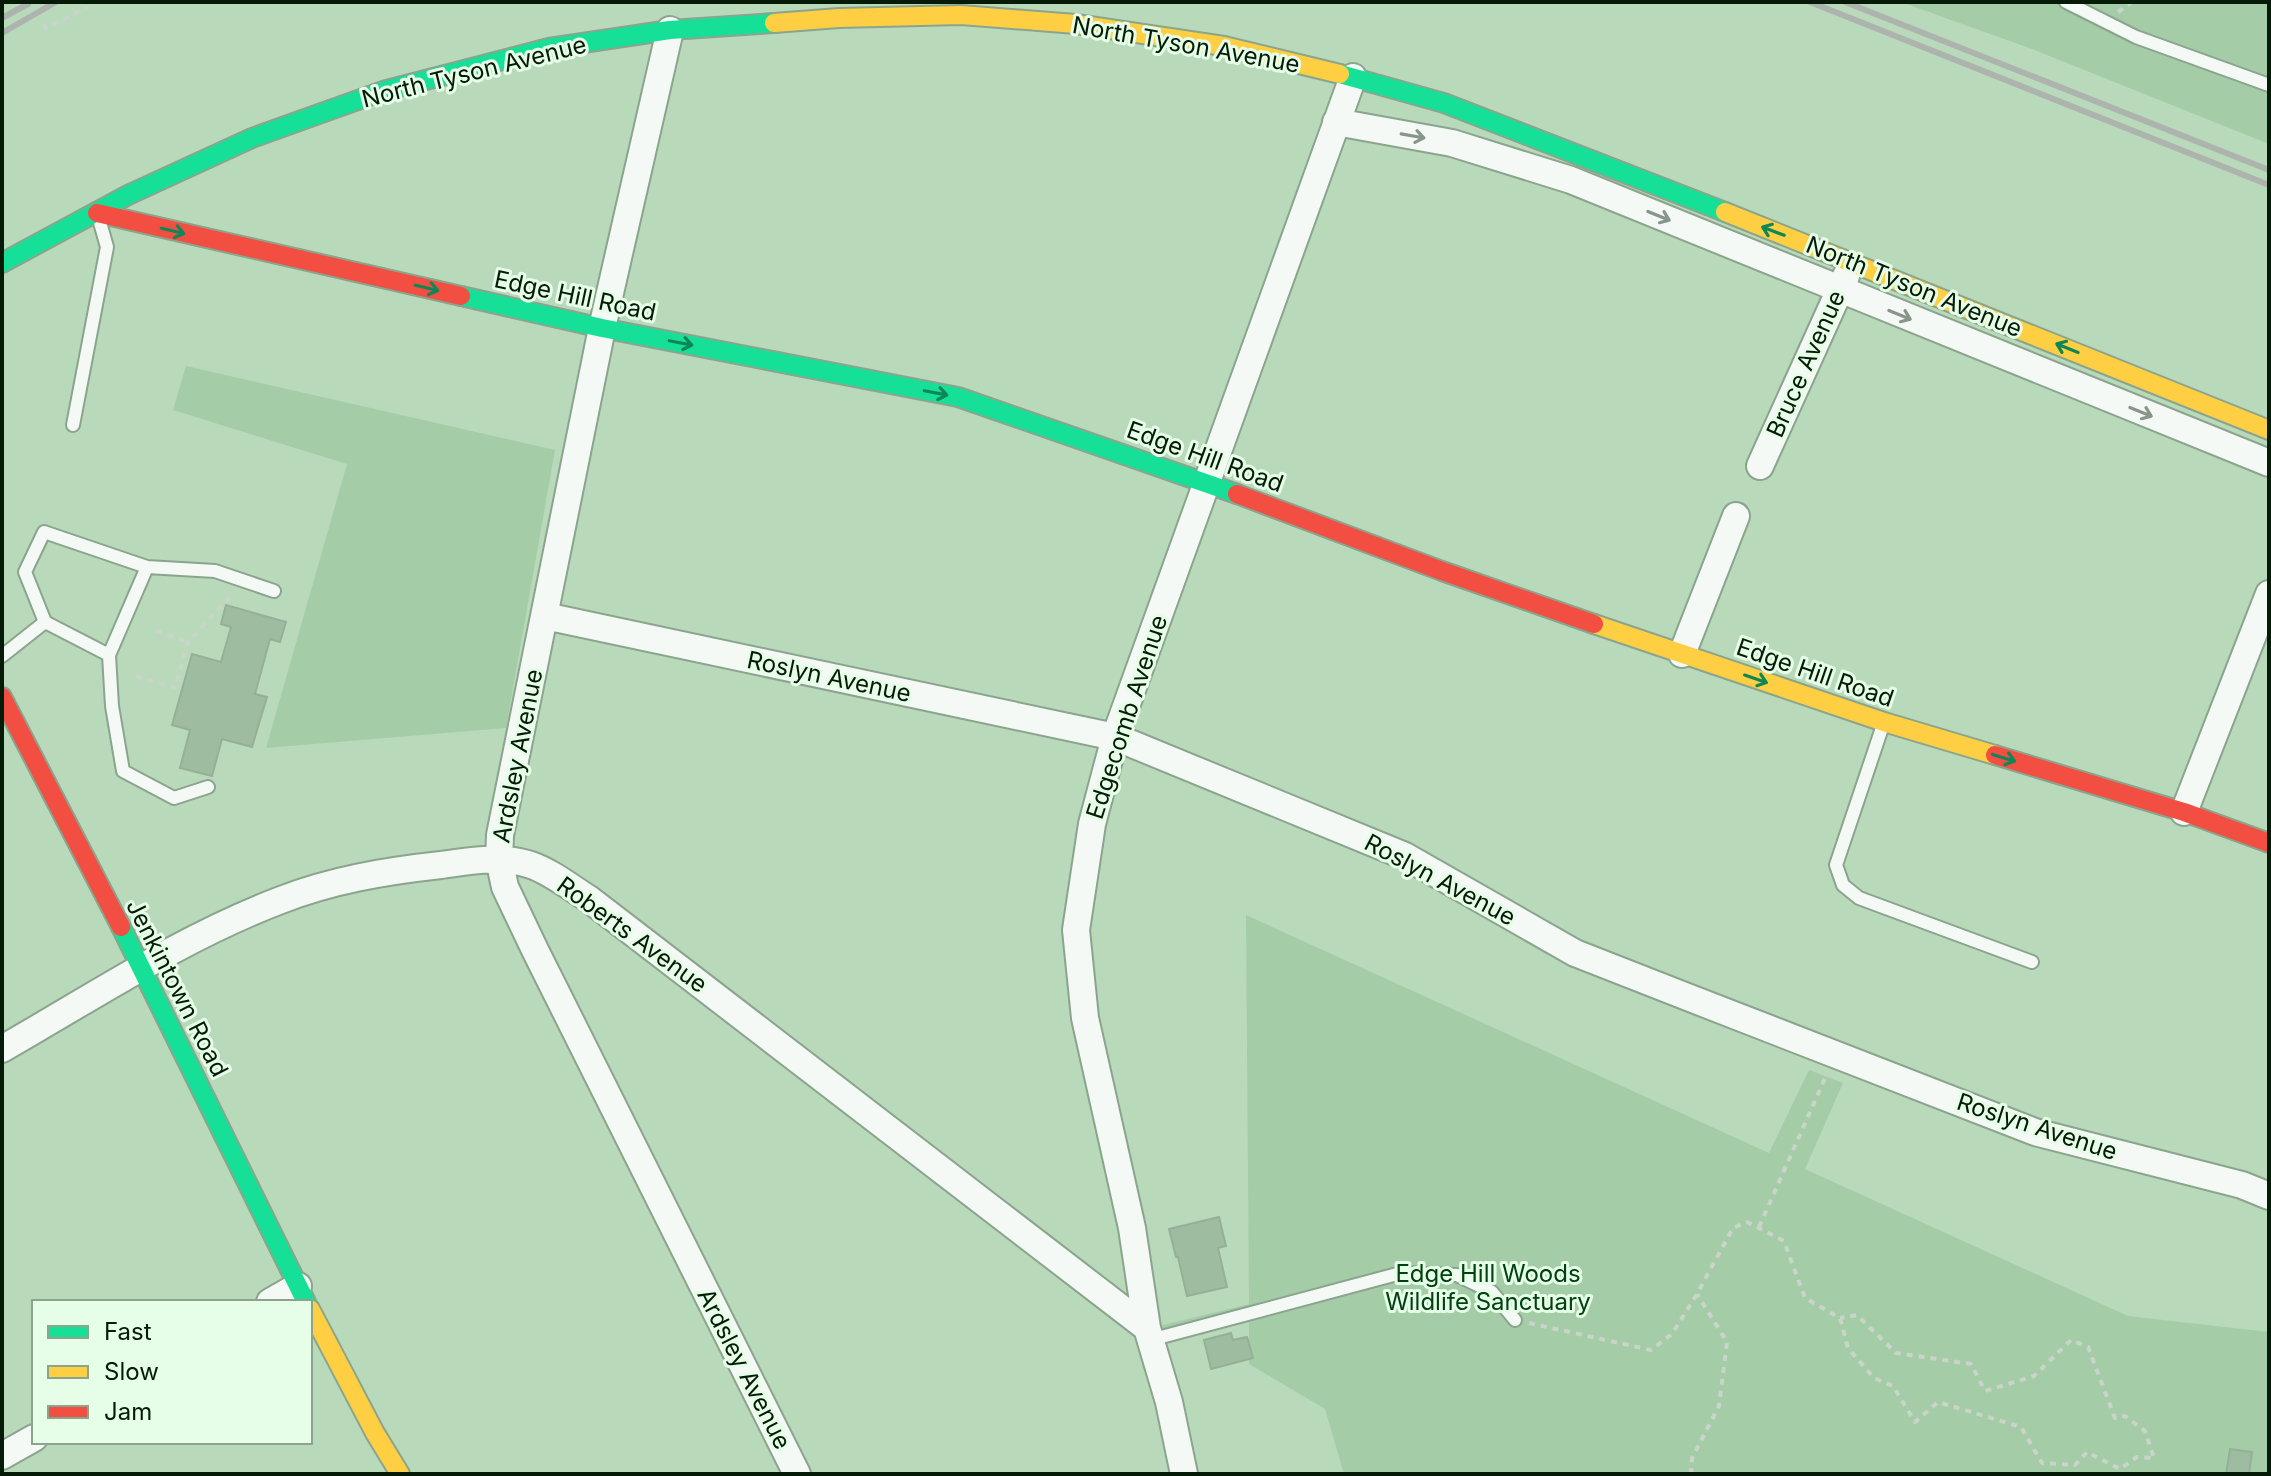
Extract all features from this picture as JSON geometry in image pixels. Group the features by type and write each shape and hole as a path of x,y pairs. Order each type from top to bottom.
{"street":[{"name":"North Tyson Avenue","path":"2,263 128,195 252,138 383,91 549,48 670,30 839,18 961,15 1076,24 1210,44 1353,77 1444,103 1852,262 2269,430"},
{"name":"Ardsley Avenue","path":"670,30 602,328 500,835 499,859 505,887 797,1474"},
{"name":"Edgecomb Avenue","path":"1184,1474 1169,1402 1149,1334 1132,1228 1085,1018 1076,930 1092,824 1115,737 1353,77"},
{"name":"North Tyson Avenue","path":"1336,122 1452,143 1571,180 2269,463"},
{"name":"North Tyson Avenue","path":"1557,146 1609,196"},
{"name":"Edge Hill Road","path":"97,213 602,328 958,397 1206,482 1442,571 1682,654 1884,722 2184,812 2269,843"},
{"name":"Bruce Avenue","path":"1760,466 1852,262"},
{"path":"1682,654 1736,516"},
{"path":"2184,812 2269,594"},
{"name":"Roslyn Avenue","path":"545,616 1115,737 1405,856 1575,953 2035,1132 2242,1185 2269,1196"},
{"name":"Jenkintown Road","path":"2,697 142,968 305,1299"},
{"name":"Roberts Avenue","path":"2,1049 225,923 283,899 349,878 431,866 499,859 531,865 589,899 1149,1334"},
{"name":"Jenkintown Road","path":"312,1312 400,1474"},
{"path":"2,1456 32,1439"}],"lane":[{"path":"2066,2 2136,37 2269,85"},
{"path":"73,425 107,247 97,213"},
{"path":"109,655 45,622 25,572 44,532 147,567 215,571 274,591"},
{"path":"147,567 109,655 112,706 123,771 174,798 208,787"},
{"path":"2,656 45,622"},
{"path":"1884,722 1836,865 1843,885 1859,898 2032,962"},
{"path":"1149,1334 1401,1273 1457,1275 1492,1292 1515,1320"}],"path":[{"path":"44,24 46,28 87,7"},
{"path":"136,676 175,688 185,666 188,642 230,597"},
{"path":"156,631 188,642"},
{"path":"1759,1227 1828,1072"},
{"path":"1515,1320 1651,1350 1672,1334 1733,1228 1747,1222 1784,1241 1805,1298 1840,1318 1857,1315 1896,1353 1971,1364 1985,1391 2034,1376 2071,1340 2088,1347 2115,1418 2125,1416 2145,1431 2154,1458 2137,1457 2120,1469 2087,1452 2075,1465 2042,1463 2021,1427 1938,1402 1915,1422 1893,1386 1874,1378 1848,1348 1840,1318"},
{"path":"1691,1474 1692,1458 1719,1406 1727,1342 1697,1294"}],"green space":[{"path":"1901,2 2269,2 2269,144 2032,49"},
{"path":"186,366 555,450 506,728 266,748 347,464 173,410"},
{"name":"Edge Hill Woods Wildlife Sanctuary","path":"1246,915 1769,1153 1809,1070 1843,1083 1805,1169 2128,1316 2269,1332 2269,1474 1344,1474 1325,1409 1249,1364 1249,1322 1162,1342 1159,1326 1249,1304"}],"building":[{"path":"226,605 286,622 280,642 270,639 255,694 267,697 252,747 222,739 212,776 180,768 190,730 172,725 192,654 221,662 231,627 221,624"},
{"path":"1219,1217 1226,1246 1218,1248 1227,1287 1187,1296 1169,1229"},
{"path":"1231,1333 1233,1340 1247,1337 1253,1358 1211,1369 1204,1340"},
{"path":"2230,1449 2252,1452 2249,1474 2226,1474"}],"railway":[{"path":"2,33 56,2"},
{"path":"1810,2 2269,185"},
{"path":"1845,2 2269,170"},
{"path":"2,18 28,4"}],"traffic: fast":[{"path":"2,263 128,195 252,138 383,91 549,48 670,30 774,23"},
{"path":"1340,74 1444,103 1725,212"},
{"path":"461,296 602,328 958,397 1237,494"},
{"path":"121,927 305,1300"}],"traffic: slow":[{"path":"774,23 961,15 1076,24 1224,46 1340,74"},
{"path":"1725,212 2269,430"},
{"path":"1594,624 1884,722 1995,755"},
{"path":"312,1313 400,1474"}],"traffic: jam":[{"path":"97,213 461,296"},
{"path":"1237,494 1594,624"},
{"path":"2,697 121,927"},
{"path":"1995,755 2184,812 2269,843"}]}
